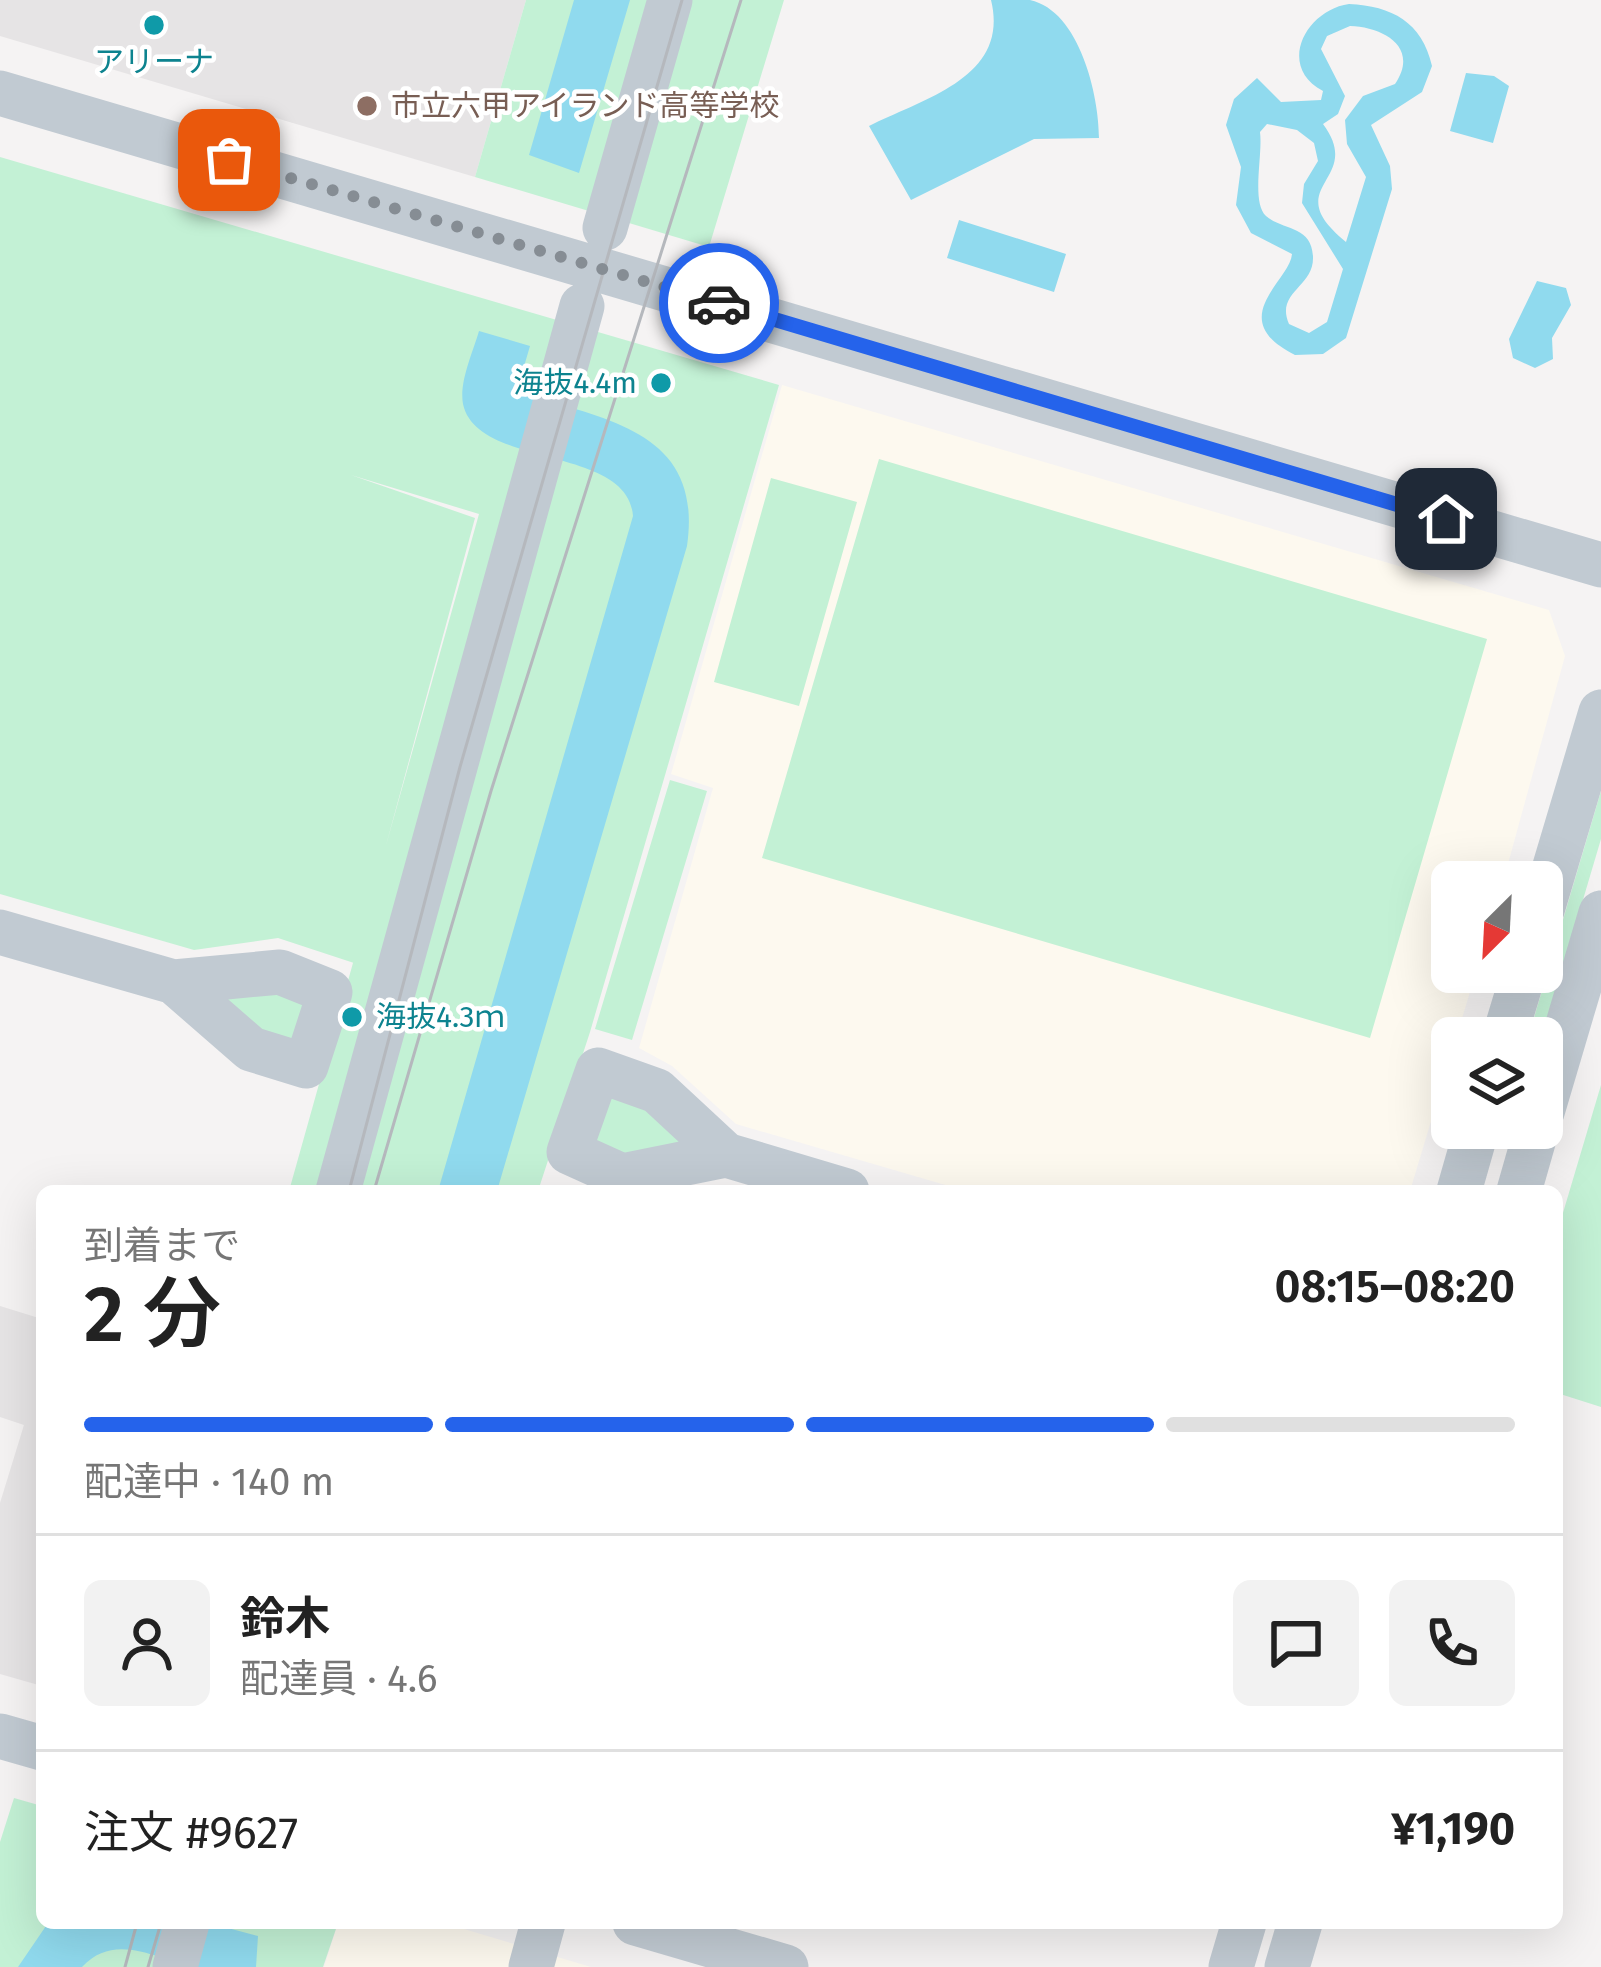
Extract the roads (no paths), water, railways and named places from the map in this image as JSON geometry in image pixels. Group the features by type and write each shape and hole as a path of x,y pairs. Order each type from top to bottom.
{"street":[{"path":"340,1185 670,0"},
{"path":"0,93 1601,565"},
{"path":"1557,861 1601,712"},
{"path":"1563,1041 1601,913"},
{"path":"0,932 174,982"},
{"path":"1461,1185 1471,1149"},
{"path":"1521,1185 1531,1149"},
{"path":"726,1155 827,1185"},
{"path":"0,1736 36,1746"},
{"path":"531,1967 541,1929"},
{"path":"656,1929 787,1967"},
{"path":"1231,1967 1242,1929"},
{"path":"1287,1967 1298,1929"}],"water":[{"path":"574,0 630,0 579,173 529,155"},
{"path":"991,0 1030,0 1062,20 1090,79 1099,138 1034,139 911,200 869,126 937,94 976,66 994,26"},
{"path":"1365,5 1403,19 1421,38 1432,66 1422,92 1371,125 1390,166 1392,189 1346,338 1323,354 1295,355 1274,341 1264,328 1262,314 1292,254 1251,233 1236,205 1241,167 1226,125 1234,99 1257,78 1281,102 1321,100 1323,91 1301,68 1299,54 1309,28 1334,8","holes":["1350,26 1385,35 1403,59 1395,84 1363,96 1345,120 1347,144 1366,177 1346,242 1319,208 1319,195 1335,159 1323,124 1338,114 1345,96 1321,49 1327,36","1267,124 1297,130 1314,143 1318,161 1304,184 1302,203 1343,269 1327,322 1309,333 1289,324 1286,313 1312,267 1308,239 1266,216 1259,200 1260,132"]},
{"path":"1466,73 1494,76 1509,86 1493,143 1450,131"},
{"path":"959,220 1066,254 1054,292 947,258"},
{"path":"1537,281 1566,288 1571,305 1552,338 1553,359 1535,368 1513,358 1509,339"},
{"path":"479,331 530,346 520,380 528,395 591,414 646,439 666,456 681,479 688,509 687,546 499,1185 440,1185 633,516 625,493 606,478 495,439 474,425 463,404 465,377"},
{"path":"44,1929 232,1929 258,1936 256,1967 198,1967 123,1949 95,1956 82,1967 18,1967"}],"tram line":[{"path":"351,1185 460,767 682,0"},
{"path":"376,1185 491,791 741,0"},
{"path":"125,1967 135,1929"},
{"path":"148,1967 159,1929"}],"place":[{"name":"アリーナ","path":"154,25"},
{"name":"市立六甲アイランド高等学校","path":"367,106"},
{"name":"海抜4.4m","path":"661,383"},
{"name":"海抜4.3ｍ","path":"352,1017"}]}
